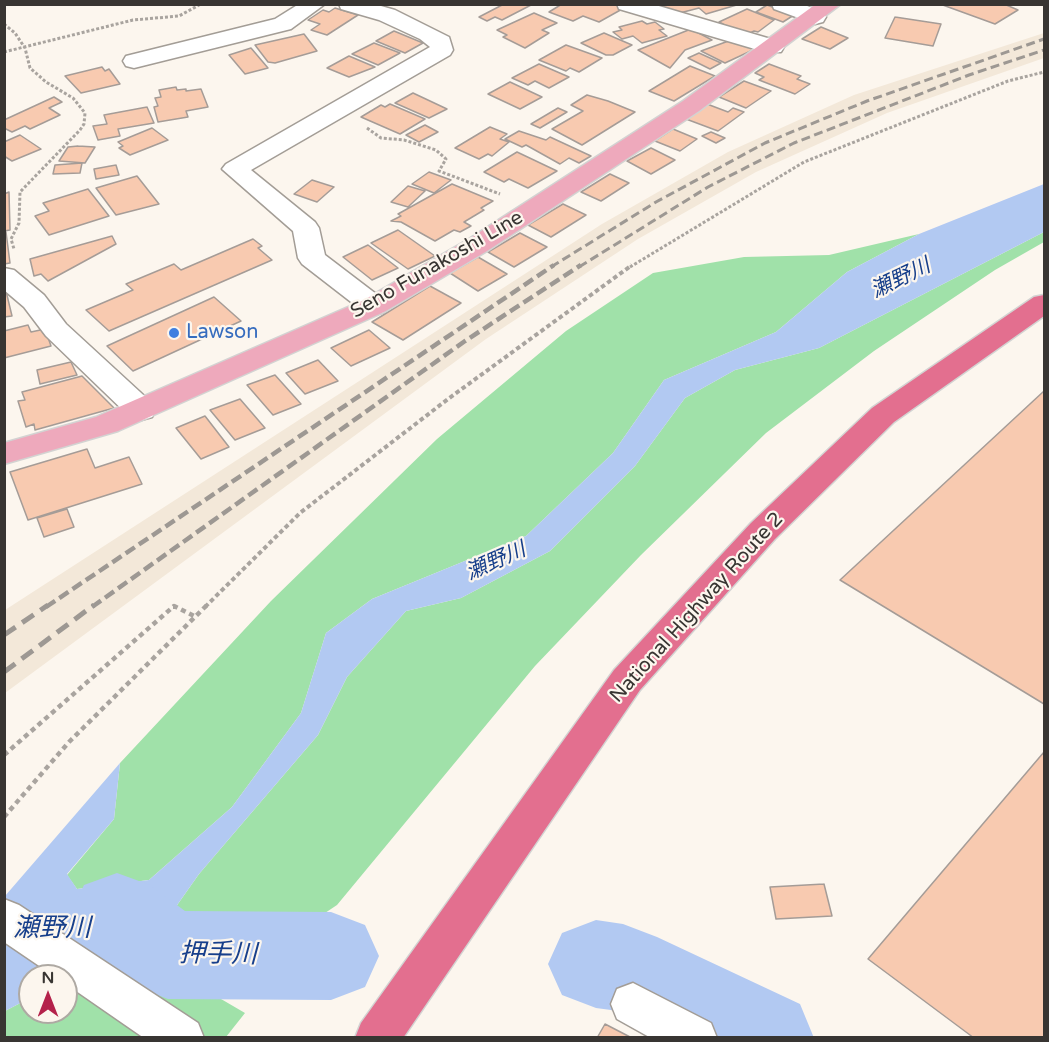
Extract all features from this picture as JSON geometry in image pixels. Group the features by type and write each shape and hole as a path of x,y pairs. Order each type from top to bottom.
{"highway":[{"name":"National Highway Route 2","path":"377,1038 635,672 763,531 883,415 1044,303"}],"main road":[{"name":"Seno Funakoshi Line","path":"4,454 107,424 374,306 478,245 691,106 823,11"}],"street":[{"path":"135,61 283,24 315,4"},
{"path":"349,4 387,15 428,34 441,42 442,50 235,169 306,228 312,258 374,306"},
{"path":"627,4 773,47"},
{"path":"782,4 823,11"},
{"path":"9,275 34,301 56,330 141,410"},
{"path":"4,918 182,1038"},
{"path":"633,1004 695,1038"}],"path":[{"path":"4,52 133,20 179,16 201,4"},
{"path":"4,24 15,33 23,46 30,68 79,104 83,108 85,120 70,141 20,192 19,223 11,239 9,275"},
{"path":"4,817 69,742 300,513 448,399 634,264 804,162 1008,81 1044,72"},
{"path":"340,109 381,138 404,140 436,150 446,159 439,171 536,207"},
{"path":"4,755 174,606 196,617"}],"shaded area":[{"path":"1044,33 1044,58 887,113 756,172 638,239 486,339 5,693 5,610 602,224 728,152 854,95"}],"green space":[{"path":"1044,232 1044,242 995,270 874,351 766,433 641,555 535,666 337,905 262,955 212,967 156,935 199,874 318,735 347,677 406,611 461,598 550,551 635,466 685,398 735,370 819,348"},
{"path":"919,234 847,272 776,332 664,380 613,453 526,536 372,599 326,633 301,713 232,807 149,880 77,889 67,875 114,819 120,763 271,601 437,439 566,331 653,273 744,257 829,255"},
{"path":"132,947 245,1013 226,1037 5,1038 5,1011 18,1004 18,1024 78,1024 78,974"}],"water":[{"name":"瀬野川","path":"1044,184 1044,232 819,348 735,370 685,398 635,466 550,551 461,598 406,611 347,677 318,735 199,874 156,935 78,974 78,964 18,964 18,1004 5,1011 5,896 120,763 114,819 67,874 77,889 149,880 232,807 301,713 326,633 372,599 526,536 613,453 664,380 776,332 847,272 919,234"}],"building":[{"path":"504,4 533,4 502,20 495,17 487,21 479,17"},
{"path":"562,4 615,4 624,8 599,22 583,16 573,21 549,12"},
{"path":"658,4 740,4 706,14 699,8 672,15"},
{"path":"940,4 1004,4 1018,10 995,24"},
{"path":"767,5 794,15 783,22 756,12"},
{"path":"335,8 358,15 327,35 311,30 320,24 308,20 323,10 329,12"},
{"path":"747,9 774,20 758,32 748,34 719,27 723,24 719,22"},
{"path":"534,13 557,23 542,30 549,33 525,48 503,37 507,35 497,30"},
{"path":"895,17 941,24 933,46 885,38"},
{"path":"642,21 647,24 655,22 664,29 659,30 667,36 642,43 633,36 622,39 613,32 622,30 619,27"},
{"path":"821,27 848,38 830,49 802,39"},
{"path":"691,29 712,40 685,50 670,68 638,50"},
{"path":"394,31 423,43 405,53 376,41"},
{"path":"604,33 632,45 613,55 606,55 581,43"},
{"path":"304,34 317,51 275,63 268,62 255,45"},
{"path":"734,39 755,49 725,63 701,51"},
{"path":"374,43 400,53 378,65 352,54"},
{"path":"566,45 602,58 579,72 570,68 566,71 539,60"},
{"path":"251,48 268,68 245,74 229,55"},
{"path":"699,53 721,63 710,69 688,58"},
{"path":"349,56 375,67 349,77 327,68"},
{"path":"539,64 569,77 549,88 535,81 528,85 512,78"},
{"path":"769,64 801,76 797,79 810,84 795,94 759,80 764,77 755,73"},
{"path":"690,66 715,76 674,101 649,91"},
{"path":"102,67 105,71 109,69 120,84 81,93 65,76"},
{"path":"744,81 771,91 746,108 719,97"},
{"path":"510,82 542,97 520,109 488,94"},
{"path":"176,87 177,90 186,89 186,91 201,89 208,107 186,111 188,117 158,122 154,107 158,106 155,98 161,97 159,90"},
{"path":"413,93 447,109 429,118 395,103"},
{"path":"587,95 635,112 582,145 552,129 583,111 571,105"},
{"path":"54,97 62,102 49,108 60,115 30,129 25,126 12,132 4,128 4,120"},
{"path":"390,104 425,119 400,134 361,117 381,105 385,107"},
{"path":"707,104 728,112 733,108 744,112 718,131 686,119"},
{"path":"147,107 154,123 118,129 120,136 98,140 93,126 107,124 104,115"},
{"path":"558,108 567,112 540,128 531,124"},
{"path":"425,125 438,132 419,142 406,135"},
{"path":"490,127 507,134 500,139 509,142 492,156 488,154 479,159 455,148"},
{"path":"152,128 168,140 130,155 119,148 123,146 118,142"},
{"path":"673,129 697,139 680,151 655,141"},
{"path":"519,131 546,140 550,137 591,156 579,163 569,158 560,164 526,145 522,147 505,139"},
{"path":"711,132 725,138 716,143 702,136"},
{"path":"20,135 41,149 12,161 4,156 4,142"},
{"path":"68,147 95,147 85,163 59,161"},
{"path":"651,148 675,160 651,174 627,161"},
{"path":"517,152 557,171 528,188 509,179 504,182 484,172"},
{"path":"82,163 80,173 53,174 55,165"},
{"path":"116,165 119,175 96,179 94,169"},
{"path":"429,172 451,180 434,193 412,184"},
{"path":"610,174 629,183 601,201 581,192"},
{"path":"137,176 159,204 116,215 96,188"},
{"path":"312,180 334,187 317,202 294,194"},
{"path":"452,184 493,201 481,208 484,210 464,222 471,226 460,232 454,230 435,241 401,222 391,221 401,216 398,214"},
{"path":"408,186 425,191 408,207 391,202"},
{"path":"88,189 109,216 49,235 35,216 49,211 43,203"},
{"path":"9,192 10,230 4,231 4,194"},
{"path":"563,204 586,215 551,237 528,225"},
{"path":"398,230 435,256 408,269 371,243"},
{"path":"6,232 10,263 4,264 4,233"},
{"path":"520,233 547,247 514,267 488,252"},
{"path":"112,236 116,244 48,281 41,274 34,276 30,259"},
{"path":"253,239 262,246 258,248 272,260 109,331 86,310 133,290 126,284 174,264 181,270"},
{"path":"368,245 398,268 372,280 343,257"},
{"path":"478,257 507,274 478,291 450,273"},
{"path":"430,286 461,303 403,340 372,322"},
{"path":"6,291 12,316 4,317 4,292"},
{"name":"Lawson","path":"214,297 241,321 133,371 107,346"},
{"path":"28,325 31,332 45,329 51,346 4,358 4,331"},
{"path":"369,330 390,348 351,366 331,348"},
{"path":"318,360 338,381 305,394 286,373"},
{"path":"71,362 77,375 40,384 37,370"},
{"path":"275,375 301,404 273,415 247,385"},
{"path":"82,376 114,408 35,430 34,424 26,427 18,401 25,400 22,392"},
{"path":"1044,391 1044,704 840,580"},
{"path":"240,399 265,428 235,440 210,410"},
{"path":"205,416 229,447 201,459 176,428"},
{"path":"87,449 95,468 129,457 142,484 28,520 10,472"},
{"path":"67,509 74,527 44,537 37,518"},
{"path":"1044,752 1044,1038 974,1038 868,959"},
{"path":"824,884 832,916 776,919 770,887"},
{"path":"605,1024 632,1038 597,1038"}],"waterway":[{"name":"押手川","path":"117,915 168,955 331,956"},
{"name":"押手川","path":"596,964 623,968 765,1038"}],"railway":[{"path":"551,267 656,202 765,143 867,101 1044,39"},
{"path":"579,267 708,187 794,143 969,75 1044,50"},
{"path":"92,607 465,341 581,265"},
{"path":"46,607 551,267"},
{"path":"4,635 48,605"},
{"path":"4,672 94,605"}],"place":[{"name":"Lawson","path":"174,333"}]}
